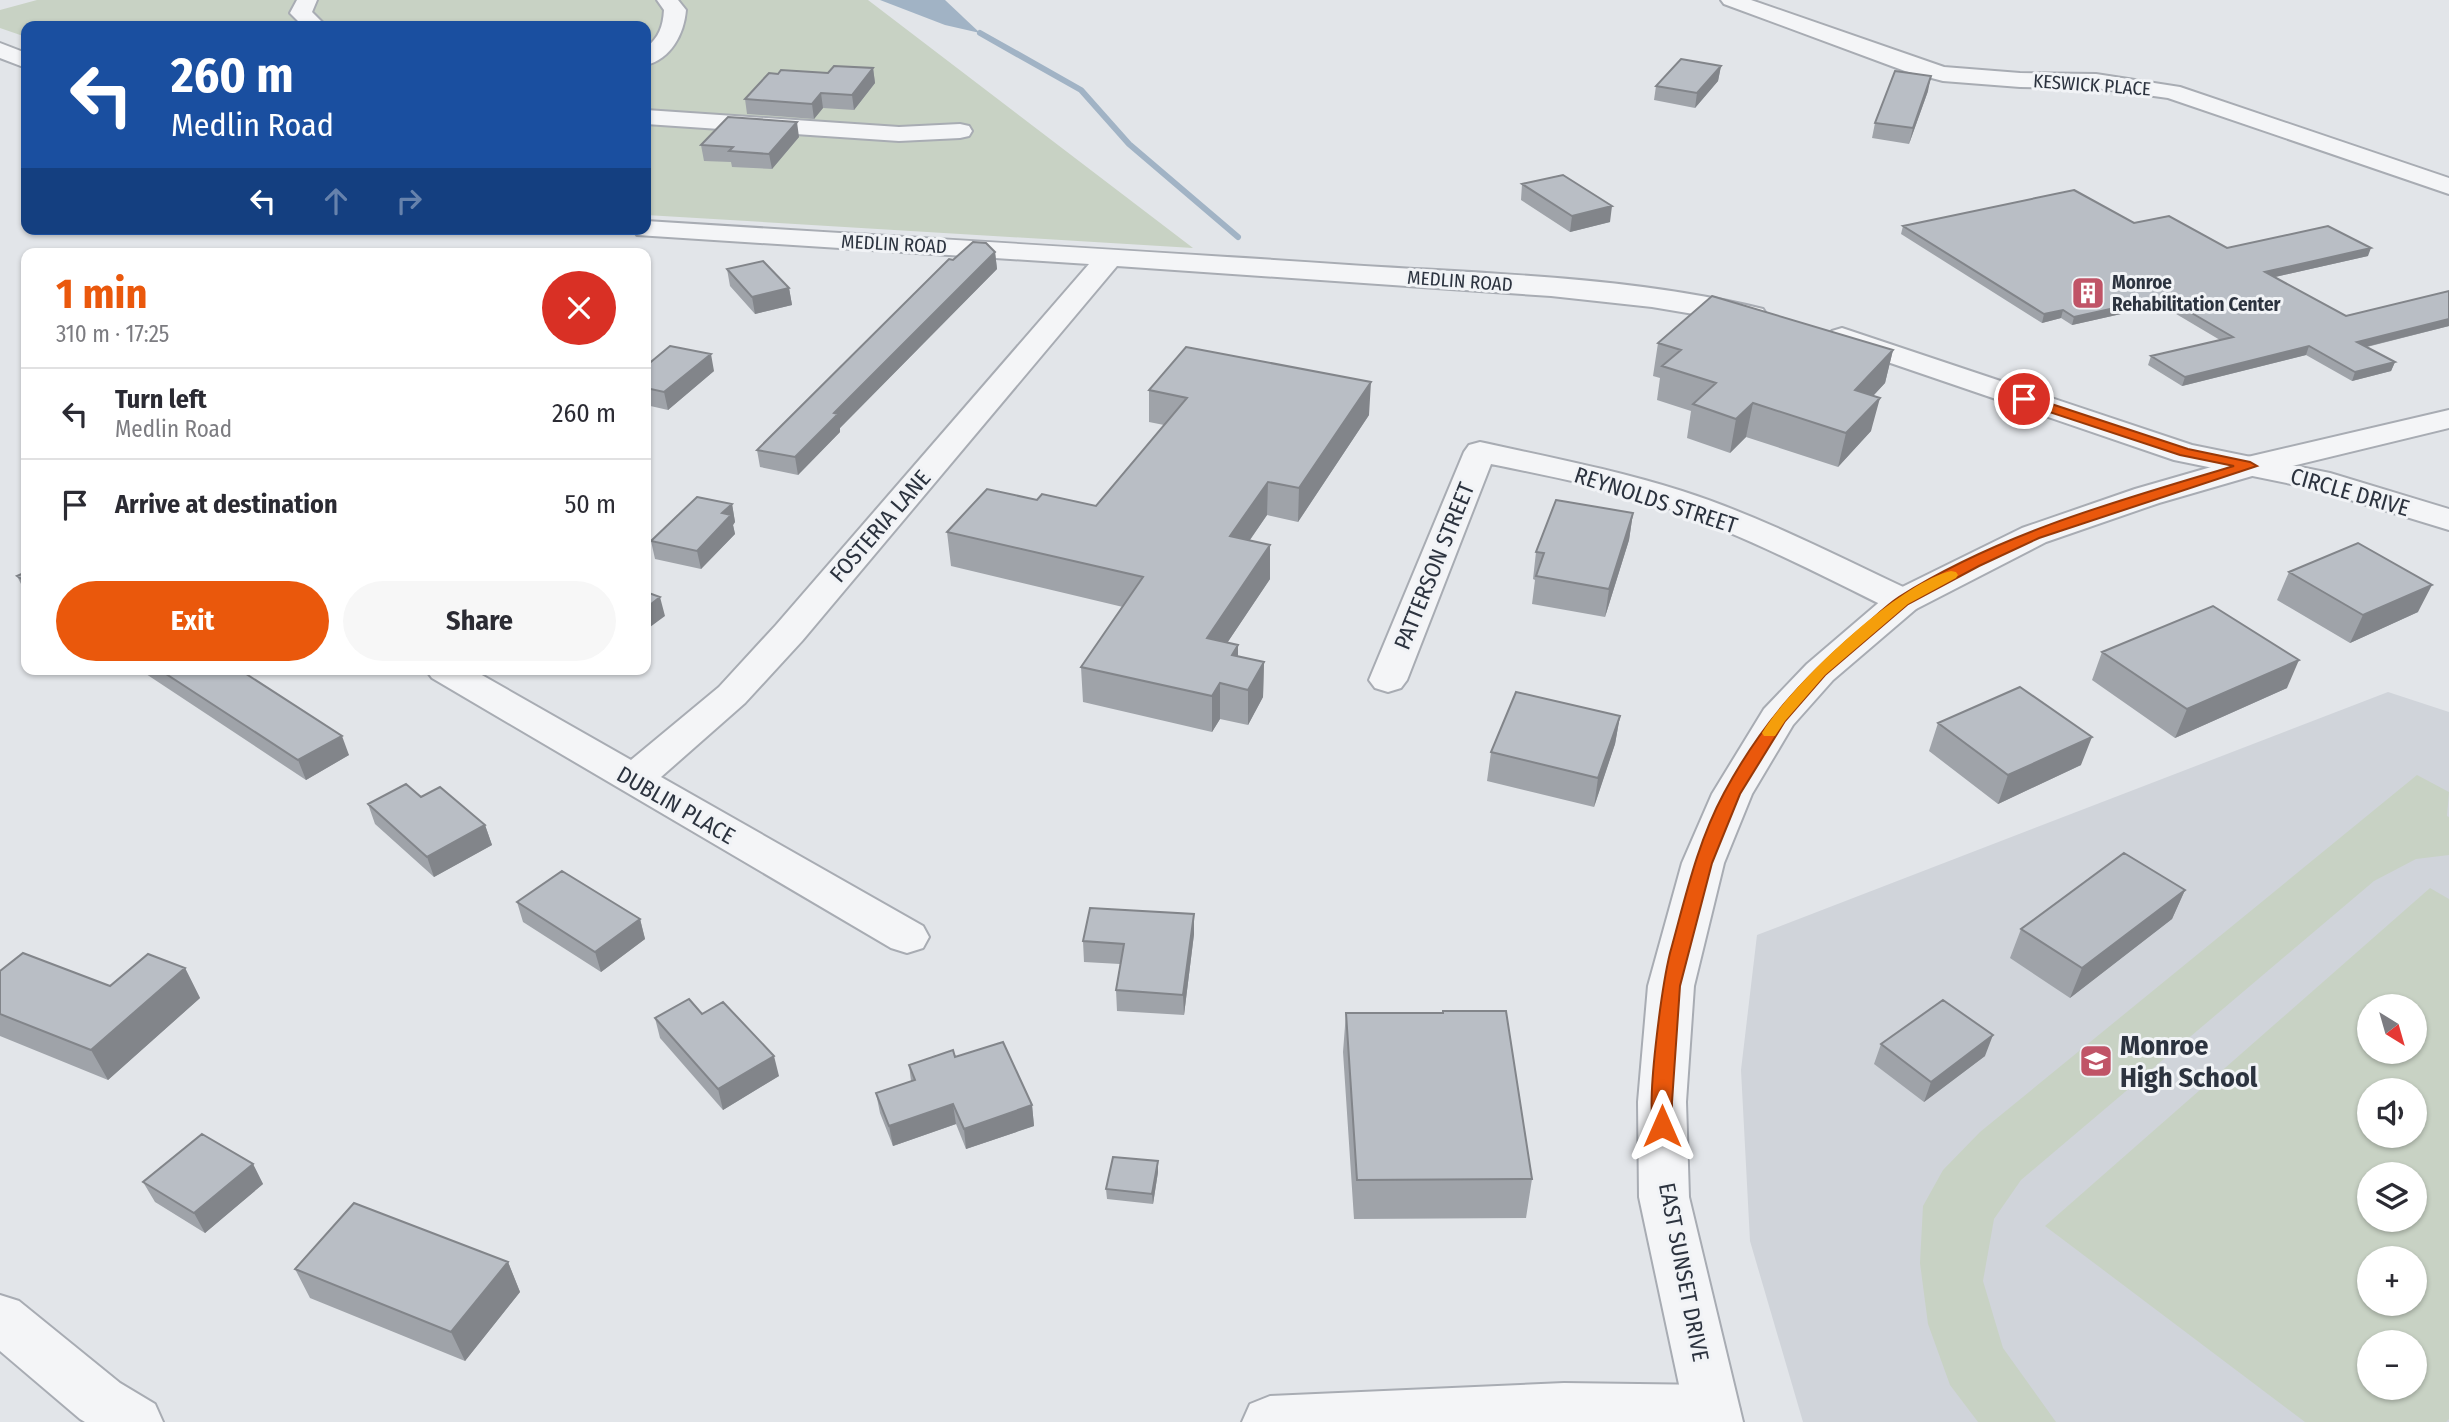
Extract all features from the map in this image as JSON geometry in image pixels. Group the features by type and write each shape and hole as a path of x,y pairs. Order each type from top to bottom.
{"street":[{"path":"307,0 301,13 310,21"},
{"path":"651,54 660,48 674,28 675,10 667,0"},
{"name":"KESWICK PLACE","path":"1731,0 1913,66 1943,74 2020,80 2096,81 2172,92 2449,186"},
{"path":"0,50 21,59"},
{"path":"651,117 899,134 960,131"},
{"name":"MEDLIN ROAD","path":"651,229 1111,256 1568,287 1681,300 1776,320"},
{"name":"FOSTERIA LANE","path":"632,780 742,685 1111,256"},
{"path":"1817,328 2185,453 2250,466"},
{"name":"EAST SUNSET DRIVE","path":"1714,1416 1664,1197 1662,1102 1671,986 1703,863 1732,794 1787,709 1820,672 1903,601 2034,535 2147,496 2250,466 2449,419"},
{"name":"REYNOLDS STREET","path":"1480,452 1597,477 1697,507 1779,542 1903,601"},
{"name":"PATTERSON STREET","path":"1388,680 1480,452"},
{"name":"CIRCLE DRIVE","path":"2250,466 2318,480 2449,520"},
{"name":"DUBLIN PLACE","path":"454,675 908,937"},
{"path":"0,1318 100,1401 135,1422"},
{"path":"1270,1422 1564,1408 1714,1416"}],"shaded area":[{"name":"Monroe High School","path":"2388,692 2449,712 2449,1422 1803,1422 1750,1241 1741,1070 1757,935"}],"green space":[{"path":"37,0 868,0 1193,248 651,215 651,21 21,21 21,35 0,28 0,10"},
{"path":"2417,775 2449,792 2449,855 2416,859 2374,881 2021,1180 1994,1219 1983,1281 2003,1348 2056,1422 1978,1422 1950,1385 1928,1324 1920,1263 1923,1206 1943,1170 1980,1132"},
{"path":"2430,888 2449,899 2449,1419 2446,1422 2305,1422 2045,1226"}],"water":[{"path":"880,0 945,0 980,33 945,25"}],"building":[{"path":"1681,59 1721,66 1697,93 1656,86"},
{"path":"834,66 873,68 852,95 821,93 812,104 745,99 769,73 778,74 781,70 828,73"},
{"path":"1895,71 1931,76 1913,128 1875,123"},
{"path":"728,117 797,122 769,154 729,151 733,147 701,145"},
{"path":"1563,175 1612,206 1572,216 1522,184"},
{"name":"Monroe Rehabilitation Center","path":"2074,190 2134,223 2169,216 2227,248 2328,226 2371,248 2265,272 2346,316 2449,291 2449,319 2357,342 2395,362 2355,372 2309,346 2185,377 2151,356 2233,337 2164,297 2074,317 2063,310 2044,314 1903,226"},
{"path":"973,242 986,243 995,252 834,413 838,414 795,457 757,450 949,259 953,260"},
{"path":"763,261 789,288 752,297 727,269"},
{"path":"1712,296 1893,350 1855,390 1880,398 1846,433 1753,403 1736,419 1693,404 1716,383 1662,366 1681,350 1658,343"},
{"path":"670,346 711,354 664,392 651,389 651,362"},
{"path":"1186,347 1371,382 1299,488 1268,482 1230,536 1270,545 1207,638 1238,645 1232,655 1264,662 1248,690 1220,683 1212,696 1081,667 1143,577 947,532 987,489 1037,500 1042,494 1096,506 1187,398 1149,390"},
{"path":"697,497 732,504 722,513 731,515 697,551 651,541"},
{"path":"1556,500 1633,513 1609,589 1536,576 1544,553 1536,552"},
{"path":"2358,543 2432,585 2363,615 2289,572"},
{"path":"651,594 660,597 651,604"},
{"path":"2213,606 2299,660 2187,709 2102,652"},
{"path":"168,675 248,675 342,736 298,760"},
{"path":"2020,687 2092,737 2008,775 1938,723"},
{"path":"1516,692 1620,716 1598,778 1491,752"},
{"path":"406,784 421,797 440,787 485,825 427,857 368,804"},
{"path":"2124,853 2185,890 2082,968 2021,929"},
{"path":"562,871 640,919 595,952 517,902"},
{"path":"1090,908 1194,914 1183,995 1116,990 1124,944 1083,941"},
{"path":"23,953 110,986 148,954 185,968 91,1050 0,1014 0,971"},
{"path":"689,999 702,1014 723,1002 774,1056 718,1089 655,1018"},
{"path":"1943,1000 1993,1035 1931,1082 1881,1044"},
{"path":"1506,1011 1532,1179 1357,1180 1346,1013"},
{"path":"1003,1042 1032,1105 964,1129 953,1104 889,1126 876,1093 915,1080 909,1065 953,1050 955,1057"},
{"path":"202,1134 253,1164 194,1213 143,1182"},
{"path":"1113,1157 1158,1161 1152,1194 1106,1189"},
{"path":"354,1203 508,1262 451,1332 295,1269"}],"waterway":[{"path":"980,33 1081,90 1129,144 1238,237"}],"slow traffic":[{"path":"1770,733 1778,718 1820,672 1876,627 1903,601 1951,575"}],"place":[{"name":"Monroe Rehabilitation Center","path":"2088,293"},
{"name":"Monroe High School","path":"2096,1061"}],"route":[{"path":"1662,1126 1671,986 1703,863 1732,794 1778,718 1820,672 1876,627 1903,601 1974,563 2034,535 2147,496 2250,466 2185,453 2024,399"}]}
